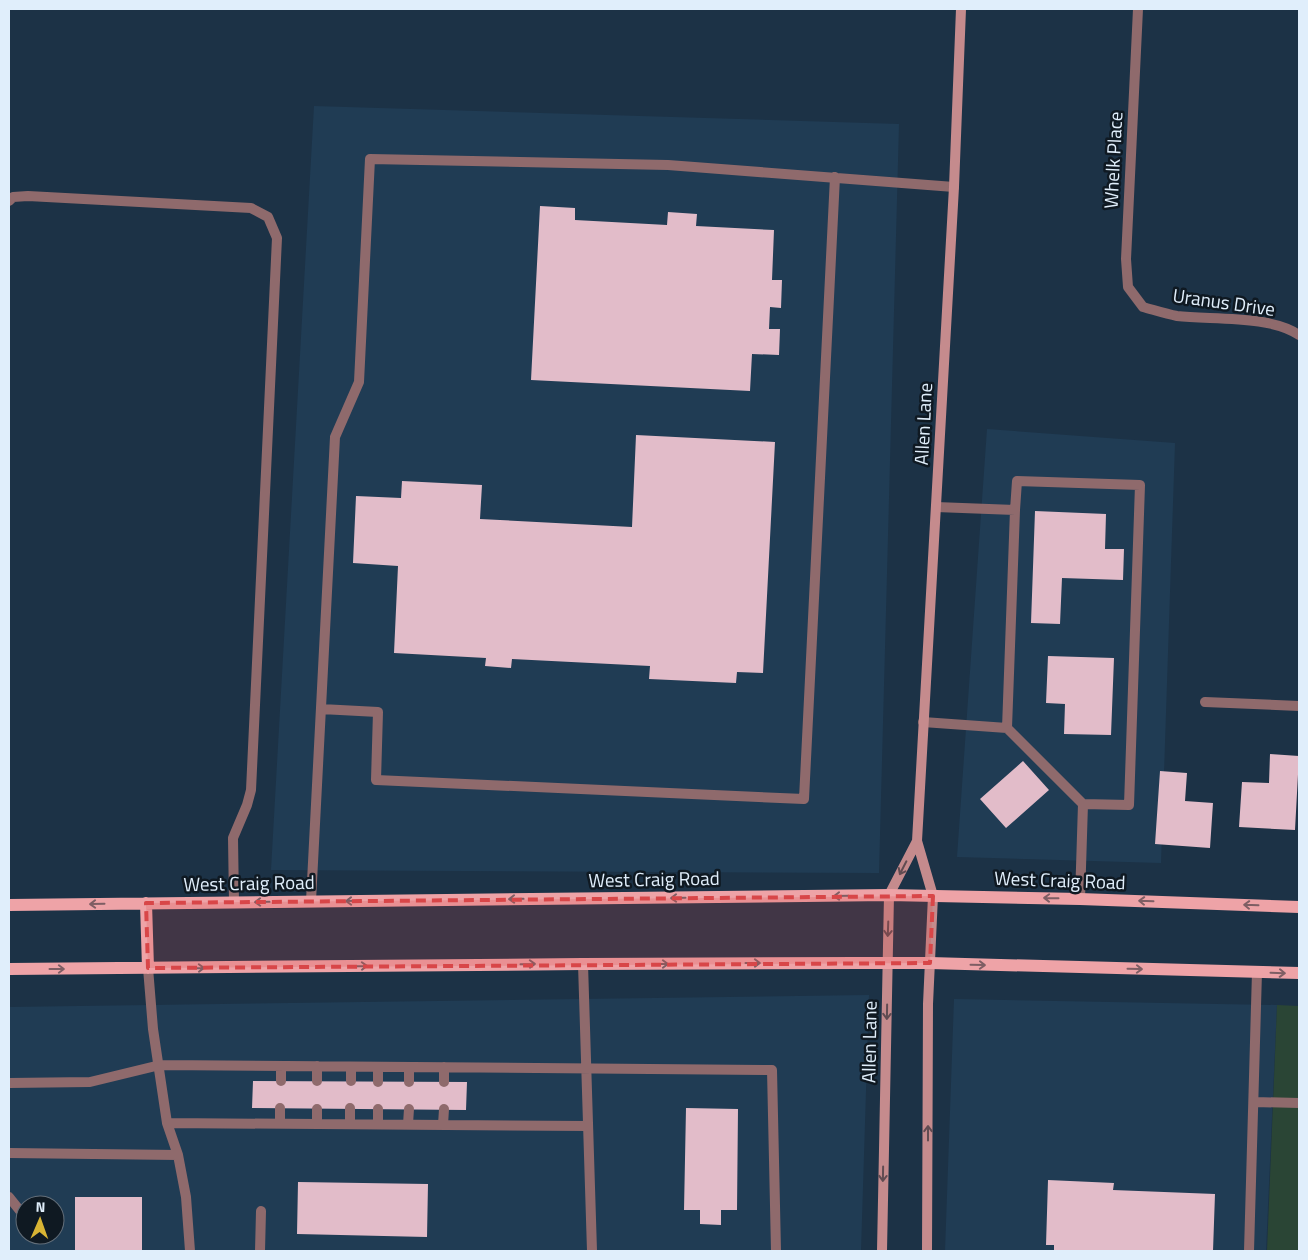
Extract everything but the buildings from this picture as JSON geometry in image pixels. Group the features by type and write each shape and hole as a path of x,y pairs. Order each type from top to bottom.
{"main road":[{"name":"Allen Lane","path":"927,1251 930,964 933,896 917,841 954,187 961,9"},
{"name":"Allen Lane","path":"882,1251 889,895 917,841"},
{"name":"West Craig Road","path":"9,905 889,895 1080,899 1299,907"},
{"path":"146,903 148,968"},
{"path":"9,969 887,963 1299,973"}],"street":[{"name":"Whelk Place","path":"1138,9 1126,259 1128,287 1143,307"},
{"path":"311,901 335,437 359,382 370,159 668,165 954,187"},
{"path":"321,709 378,712 376,780 804,799 835,177"},
{"path":"9,201 13,197 28,196 251,208 268,217 277,238 251,790 247,806 233,838 234,902"},
{"name":"Uranus Drive","path":"1143,307 1176,316 1262,322 1294,331 1299,335"},
{"path":"923,722 1006,728 1083,804 1130,805 1140,485 1017,481 1006,728"},
{"path":"936,507 1015,510"},
{"path":"1205,702 1299,706"},
{"path":"1080,899 1083,804"},
{"path":"582,964 592,1251"},
{"path":"148,968 153,1029 160,1065 167,1123 178,1155 186,1197 190,1251"},
{"path":"1249,1251 1258,972"},
{"path":"9,1083 90,1082 160,1065 772,1070 776,1251"},
{"path":"281,1066 281,1081"},
{"path":"317,1081 318,1066"},
{"path":"351,1066 351,1081"},
{"path":"378,1067 378,1082"},
{"path":"409,1067 409,1082"},
{"path":"444,1067 444,1082"},
{"path":"1255,1102 1299,1103"},
{"path":"280,1108 280,1123"},
{"path":"317,1108 317,1124"},
{"path":"350,1108 350,1124"},
{"path":"378,1109 378,1124"},
{"path":"408,1124 409,1109"},
{"path":"444,1109 444,1125"},
{"path":"167,1123 588,1126"},
{"path":"9,1153 178,1155"},
{"path":"260,1251 262,1211"}],"highlighted area":[{"path":"933,896 930,963 148,968 146,903"}],"shaded area":[{"path":"314,106 899,124 879,873 271,870"},
{"path":"987,429 1175,443 1161,863 957,857"},
{"path":"869,995 861,1251 9,1251 9,1007"},
{"path":"954,999 1277,1005 1266,1251 945,1251"}],"green space":[{"path":"1277,1005 1299,1006 1299,1251 1267,1251"}]}
